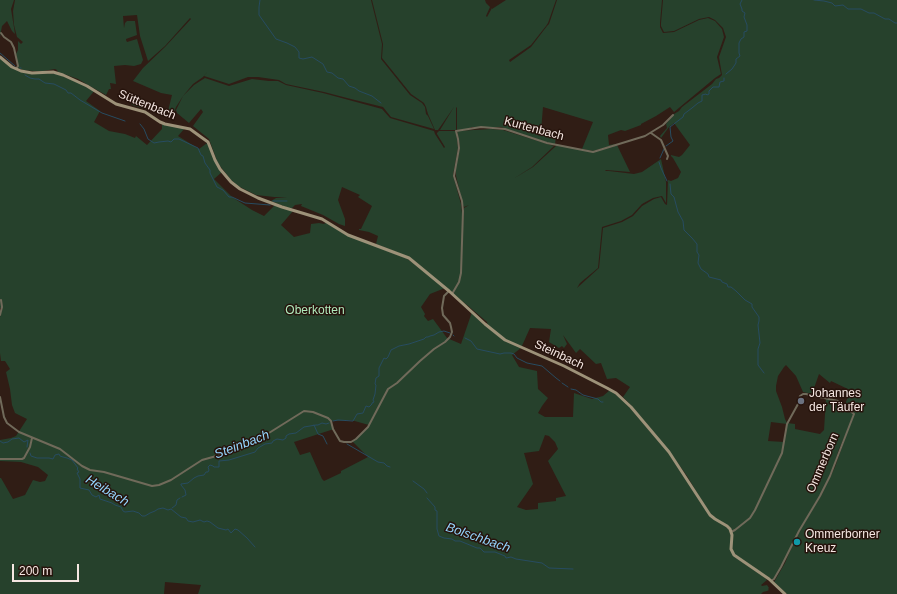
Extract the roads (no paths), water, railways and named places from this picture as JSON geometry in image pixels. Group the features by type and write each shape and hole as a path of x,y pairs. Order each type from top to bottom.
{"street":[{"path":"2,33 4,37 11,42 14,48 18,66 16,69"},
{"name":"Süttenbach","path":"0,57 16,69 27,72 52,72 61,74 88,86 116,104 148,113 166,125 190,129 208,142 217,164 237,188 282,207 327,221 346,234 377,246"},
{"name":"Kurtenbach","path":"451,293 459,282 461,273 463,211 462,201 454,176 459,148 456,131 481,127 505,129 547,143 593,152 645,136 663,125 673,115"},
{"path":"651,133 661,140 668,156 667,158"},
{"name":"Steinbach","path":"377,246 409,258 492,330 506,340 564,366 616,393 631,407 669,452 709,513 715,519 727,526 731,532"},
{"path":"0,397 2,413 7,423 18,432 60,449 82,466 90,470 104,472 152,486 171,480 202,460 245,448 304,411 320,414 328,418 331,421 333,429 340,441 351,442 366,430 388,389 399,382 424,357 450,337 452,332 451,325 443,315 442,308 444,296 451,293"},
{"path":"0,315 1,300"},
{"name":"Ommerborn","path":"731,532 750,518 755,510 782,453 787,424 798,404 800,396 804,393 838,401 854,414 830,476 802,526 782,567 771,581"},
{"path":"0,459 22,460 30,447 32,438"},
{"path":"731,532 730,547 734,555 771,581 785,594"}],"waterway":[{"path":"260,0 259,15 276,39 295,47 299,52 299,58 303,59 312,57 323,64 327,72 343,79 349,86 372,96 381,103"},
{"path":"726,74 732,69 736,63 736,59 740,56 739,43 744,37 744,32 747,31 747,25 744,17 745,13 742,11 740,4 742,0"},
{"path":"814,0 832,3 835,6 843,5 848,9 861,9 897,23"},
{"path":"0,53 15,66"},
{"path":"25,75 30,78 39,79 45,83 54,84 102,113 125,121"},
{"path":"666,146 673,141 670,127 683,117 684,114 702,101 702,95 709,94 709,91 713,87 719,87 720,82 724,81 724,78"},
{"path":"140,124 148,139 154,143 171,142 174,139 179,139 198,148 217,187 223,190 229,197 245,203 270,205"},
{"path":"660,158 664,149"},
{"path":"659,162 667,181"},
{"path":"670,184 671,194 674,197 678,212 683,221 684,230 697,244 697,252 699,255 698,263 701,269 708,274 709,277 721,280 727,284 728,287 731,287 745,300 752,304 752,307 759,317 758,325 760,343 758,349 758,365 764,373"},
{"path":"273,201 287,201"},
{"name":"Steinbach","path":"333,421 353,421 357,414 363,413 366,406 369,407 374,402 375,384 376,378 379,376 379,368 384,358 386,359 388,357 391,350 399,346 424,339 439,332 444,331 450,333"},
{"name":"Steinbach","path":"465,338 471,341 477,349 500,354 511,353 527,363 542,366 560,381"},
{"name":"Steinbach","path":"562,383 568,387"},
{"name":"Steinbach","path":"571,389 603,402"},
{"name":"Steinbach","path":"182,497 186,495 181,484 188,483 194,478 204,475 208,472 208,467 210,465 219,467 219,461 229,460 255,452 258,448 265,444 272,443 277,439 283,440 289,434 296,433 304,427 329,423"},
{"name":"Bolschbach","path":"314,425 318,434 323,436 327,444"},
{"name":"Heibach","path":"0,441 3,443 19,438 24,442 28,440 27,447"},
{"name":"Bolschbach","path":"347,444 378,462 384,463 390,467"},
{"name":"Heibach","path":"30,453 31,456 37,458 53,459 55,455 59,454 60,456 72,460 78,468 77,469 79,472 77,473 80,479 80,488 89,490 92,495 96,497 99,495 100,499 121,507 125,512 133,511 145,516 158,509 171,509 181,517 186,518 188,521 207,521 218,528 228,529 231,533 235,529 238,530 255,547"},
{"name":"Bolschbach","path":"413,481 427,493"},
{"name":"Steinbach","path":"172,508 176,505 177,500 180,498"},
{"name":"Bolschbach","path":"427,498 437,511 437,529 439,536 480,548 484,552 495,552 505,556 506,558 511,557 542,563 549,568 573,569"}],"place":[{"name":"Johannes der Täufer","path":"801,401"},
{"name":"Ommerborner Kreuz","path":"797,542"}],"park label":[{"name":"Oberkotten","path":"315,311"}]}
